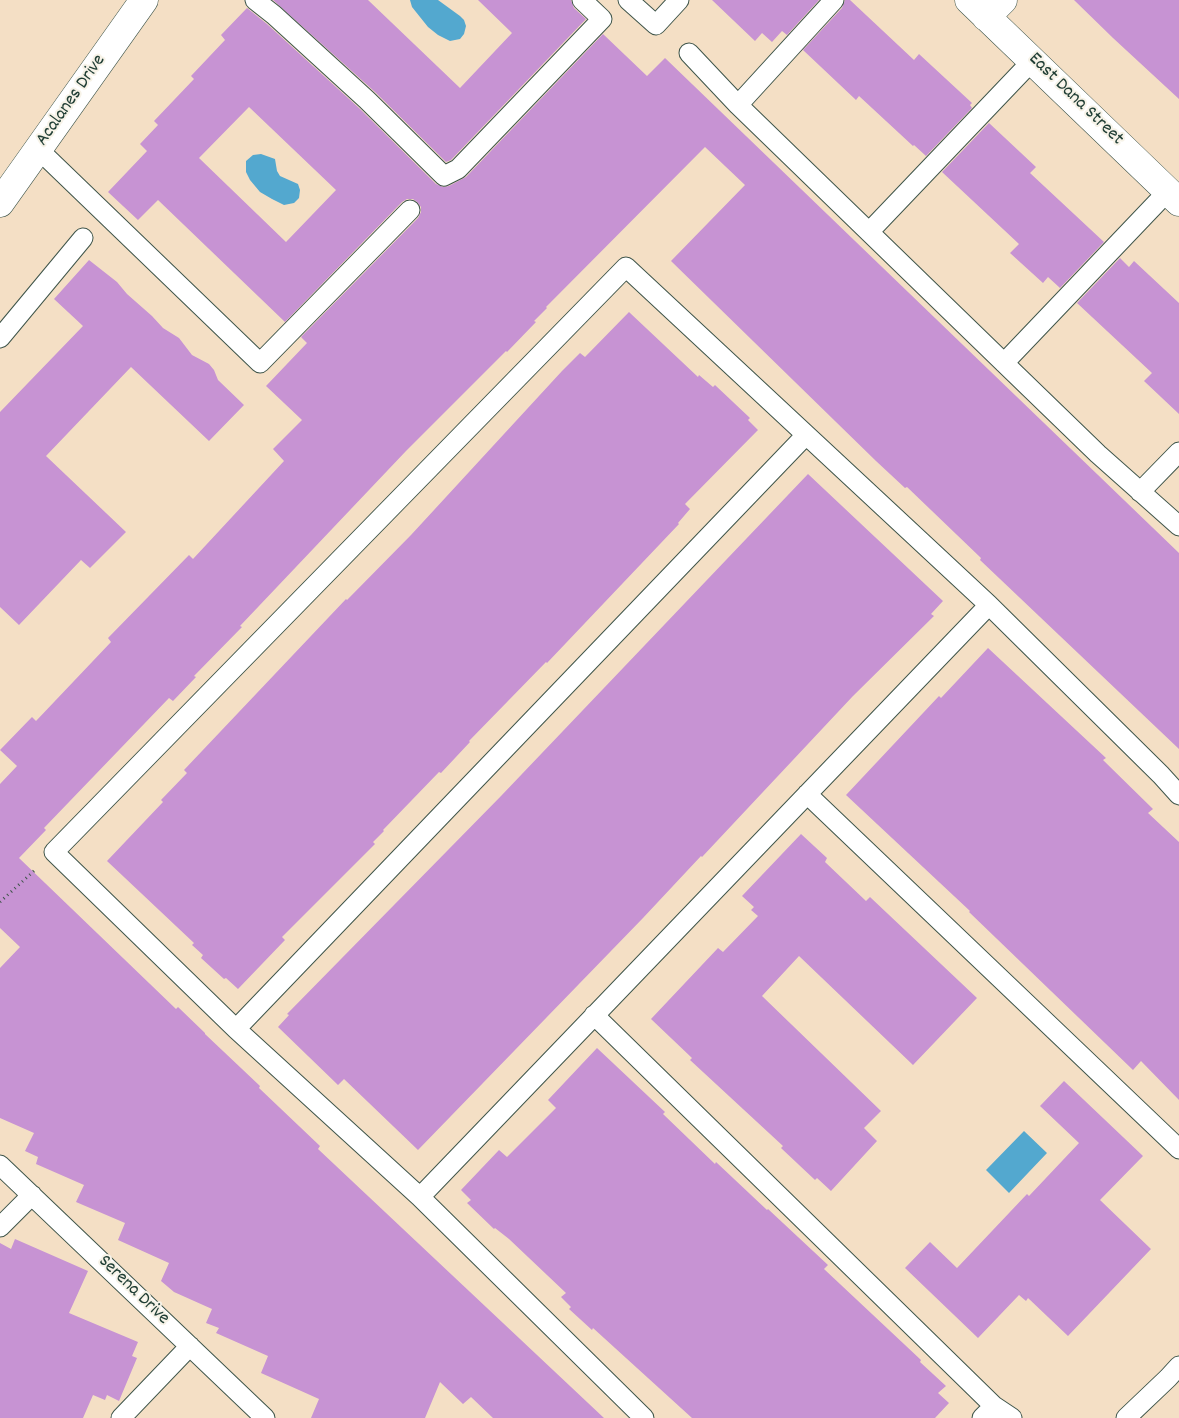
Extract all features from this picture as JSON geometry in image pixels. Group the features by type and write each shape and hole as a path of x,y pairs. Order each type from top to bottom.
{"street":[{"name":"Acalanes Drive","path":"2,196 38,149 144,0"},
{"name":"East Dana Street","path":"986,6 1033,60 1174,196"}],"lane":[{"path":"262,5 367,100 444,176 458,169 602,19 582,0"},
{"path":"628,0 656,25 679,0"},
{"path":"738,105 834,0"},
{"path":"689,53 738,105 1098,454 1179,526"},
{"path":"869,232 1033,60"},
{"path":"38,149 260,363 410,210"},
{"path":"1004,363 1174,196"},
{"path":"0,338 83,238"},
{"path":"644,1418 420,1197 236,1029 54,852 626,267 989,605 1179,795"},
{"path":"236,1029 806,435"},
{"path":"1140,492 1179,452"},
{"path":"420,1197 989,605"},
{"path":"807,794 1179,1149"},
{"path":"594,1015 988,1412 1012,1418"},
{"name":"Serena Drive","path":"0,1165 265,1418"},
{"path":"0,1227 32,1194"},
{"path":"121,1418 190,1346"},
{"path":"1126,1418 1175,1377"}],"path":[{"path":"0,902 54,852"}],"water":[{"path":"410,0 438,0 464,20 466,26 464,34 460,39 450,41 438,35 428,27 412,7"},
{"path":"261,154 275,159 280,176 298,184 300,190 299,198 294,203 284,205 272,199 260,192 250,180 246,172 246,161 253,155"},
{"path":"1024,1131 1047,1153 1009,1193 986,1170"}],"building":[{"path":"273,0 368,0 460,88 512,33 478,0 571,0 574,8 586,19 451,160 446,162 375,92"},
{"path":"712,0 819,0 787,35 782,31 772,42 762,33 755,41"},
{"path":"845,0 850,0 914,60 919,54 972,103 970,105 972,108 926,156 859,96 856,100 803,50 842,8"},
{"path":"1074,0 1179,0 1179,99 1113,38"},
{"path":"247,8 359,108 436,184 443,187 466,177 603,34 647,76 665,58 1179,553 1179,749 980,560 981,558 907,487 905,488 876,461 671,261 745,185 705,147 546,307 534,321 536,322 507,352 406,451 240,626 242,627 194,676 196,677 173,701 169,698 44,828 46,830 19,858 176,1009 178,1007 260,1086 259,1088 320,1146 318,1149 604,1418 493,1418 471,1397 463,1404 440,1382 425,1418 311,1418 319,1399 261,1373 268,1356 216,1333 219,1328 206,1323 212,1309 174,1292 161,1281 169,1263 118,1240 125,1223 76,1202 84,1185 36,1164 38,1157 25,1151 34,1133 0,1118 0,968 20,947 0,928 0,784 17,766 0,750 32,717 36,721 111,642 108,638 189,555 193,559 284,461 273,449 302,420 266,386 307,343 301,337 418,218 421,212 421,207 413,199 407,199 402,202 285,322 158,200 138,220 108,192 147,151 140,144 158,125 154,121 194,79 191,76 225,40 221,35","holes":["249,107 336,190 286,242 199,158"]},
{"path":"989,123 1036,167 1030,173 1104,242 1060,288 1048,277 1043,283 1010,253 1019,244 942,172"},
{"path":"1120,258 1129,267 1134,261 1179,303 1179,414 1144,381 1152,373 1077,303"},
{"path":"89,260 117,282 163,328 179,338 192,355 209,364 218,380 244,405 209,441 131,367 46,456 126,532 90,568 81,560 19,625 0,607 0,412 83,326 54,299"},
{"path":"629,312 698,377 699,375 713,387 715,385 750,418 748,420 758,430 685,504 690,509 679,524 547,663 469,741 441,773 439,772 383,830 373,842 375,844 282,937 285,940 238,989 201,958 203,955 192,945 194,943 107,861 163,802 161,800 187,773 184,770 346,599 411,535 562,371 580,353 585,357"},
{"path":"808,474 943,601 931,614 934,616 853,696 702,857 418,1150 344,1079 338,1085 278,1027 289,1015 287,1014 501,796"},
{"path":"988,648 1106,758 1103,760 1153,809 1148,813 1179,842 1179,1100 1141,1061 1133,1070 970,911 846,795 939,696 941,698"},
{"path":"801,834 827,858 825,862 866,901 870,897 977,998 913,1065 799,956 762,996 881,1111 864,1128 877,1141 831,1191 817,1178 815,1180 781,1148 783,1146 690,1060 692,1058 651,1019 718,948 723,952 758,916 751,910 754,907 742,896"},
{"path":"597,1048 665,1112 663,1114 715,1164 716,1162 828,1265 824,1269 946,1386 938,1393 949,1403 935,1418 692,1418 593,1328 592,1330 569,1309 571,1307 561,1297 566,1293 509,1239 494,1229 467,1203 471,1200 461,1190 499,1150 507,1157 556,1108 548,1100"},
{"path":"1064,1081 1143,1156 1100,1200 1151,1249 1068,1336 1028,1298 1026,1301 1019,1295 978,1338 905,1268 930,1242 957,1268 1027,1194 1029,1196 1079,1143 1040,1106"},
{"path":"15,1239 88,1271 69,1313 138,1342 132,1356 137,1358 119,1401 107,1395 105,1400 93,1395 83,1418 0,1418 0,1243 11,1249"}]}
